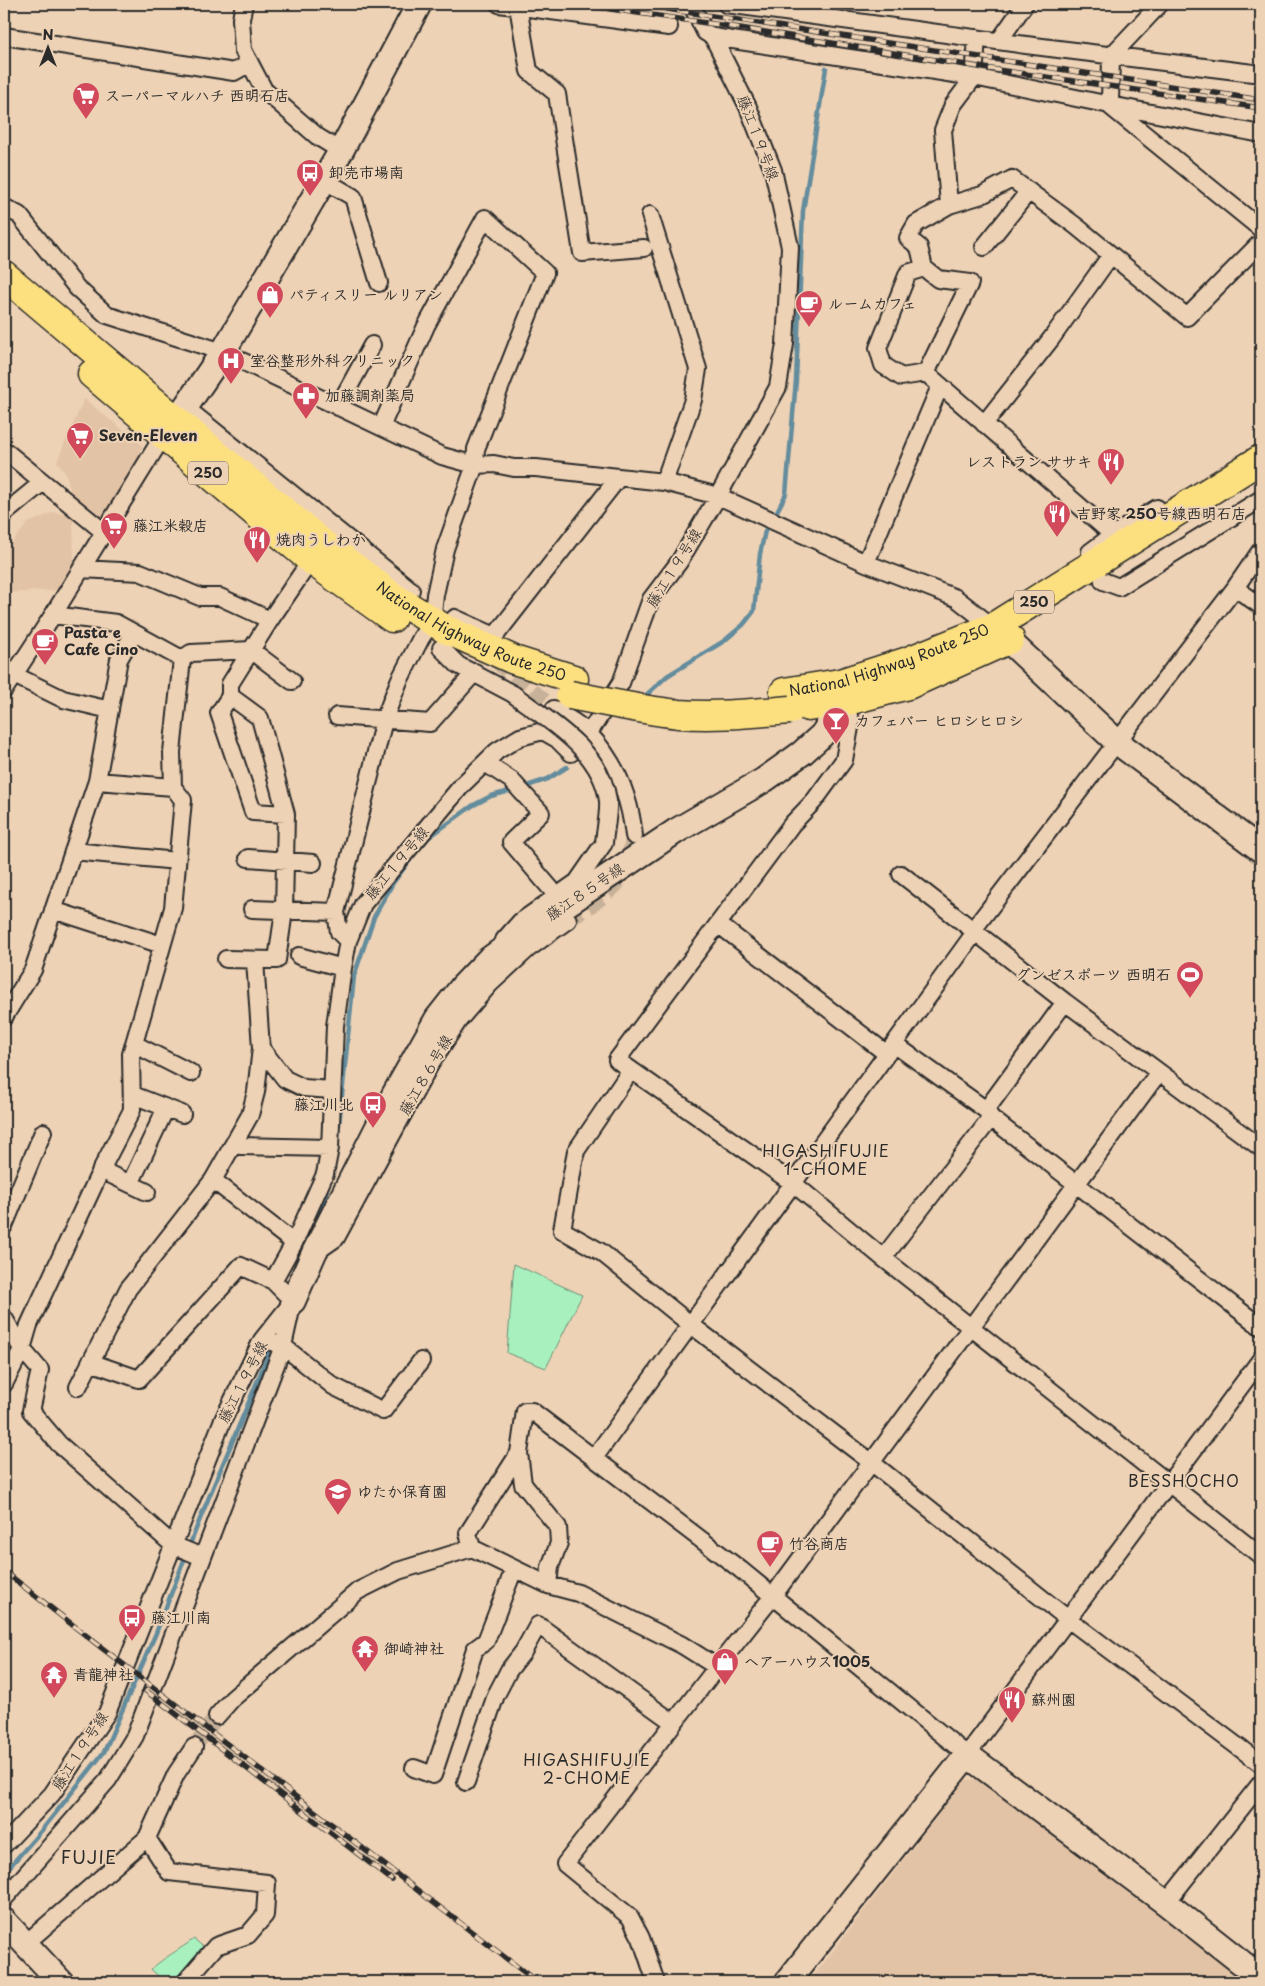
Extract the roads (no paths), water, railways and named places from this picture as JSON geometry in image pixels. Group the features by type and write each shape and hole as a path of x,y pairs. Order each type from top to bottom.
{"highway":[{"name":"National Highway Route 250","path":"4,274 175,421 322,543 395,598 435,634"},
{"name":"National Highway Route 250","path":"4,298 175,421 311,560 435,634 514,660 566,694 628,690 680,696 742,696 787,701 842,692 908,661 1001,634 1103,581 1261,482"},
{"name":"National Highway Route 250","path":"1001,634 1032,603 1261,459"}],"street":[{"path":"244,4 242,19 243,50 264,90 318,137 341,151"},
{"path":"4,690 175,421 223,352 341,151 419,4"},
{"path":"499,4 669,27"},
{"name":"藤江１９号線","path":"273,1281 304,1248 326,1174 330,1148 335,1026 348,941 363,904 463,784 497,751 520,736 543,731 557,739 571,753 589,733 621,683 651,599 679,562 778,387 786,334 790,247 773,170 748,107 713,37 705,32 691,4"},
{"path":"726,4 999,42 1261,74"},
{"path":"999,42 1025,4"},
{"path":"1110,105 1111,56 1160,4"},
{"path":"518,6 529,71 557,94 582,253 644,248"},
{"path":"4,36 234,72 250,63"},
{"path":"713,37 974,77 1261,134"},
{"path":"949,205 943,130 953,105 974,77 977,38"},
{"path":"1110,105 1261,229"},
{"path":"926,373 970,283 938,279 924,268 919,247 908,238 916,224 949,205 982,195 1012,179 1111,255 1187,317 1261,242"},
{"path":"324,180 353,197 379,283"},
{"path":"984,247 1029,191"},
{"path":"4,207 19,215 76,288 107,315 223,352 442,456 475,465 494,464 514,468 536,468 664,482 718,496 866,563 956,598 1001,634 1117,742 1261,850"},
{"path":"650,215 698,369 693,400 664,482"},
{"path":"381,427 426,326 485,218 545,273 476,449 475,465 445,549 435,594 435,634 458,665 514,694 584,752 600,773 608,802 604,843 577,882 520,922 488,960"},
{"path":"984,424 1051,339 1111,255"},
{"path":"924,268 908,273 878,348 884,365 900,377 926,373"},
{"path":"338,407 372,345"},
{"path":"926,373 1113,535"},
{"path":"866,563 940,386"},
{"path":"175,421 411,590"},
{"path":"1032,603 1072,565 1113,535 1261,445"},
{"path":"4,450 104,532"},
{"path":"348,941 338,932 336,912 384,720 399,681 435,634 455,618 495,636 619,477"},
{"path":"4,514 43,482"},
{"path":"1103,581 1118,587 1261,499"},
{"path":"594,1458 973,935 973,930 1235,588 1261,550"},
{"path":"286,814 253,812 219,713 230,696 230,684 270,620 311,560"},
{"path":"81,569 140,572 200,597 220,597 270,620"},
{"path":"1235,588 1261,606"},
{"path":"53,615 116,623 182,659"},
{"path":"4,1017 33,970 97,780 119,659 134,633"},
{"path":"182,659 192,653 251,650 292,681"},
{"path":"4,1384 22,1349 29,1325 101,1170 132,1110 131,1054 173,908 183,800 173,787 172,752 182,659"},
{"path":"337,716 430,723 474,672"},
{"path":"14,675 63,699 110,710"},
{"path":"842,692 851,722 844,760 814,801 792,824 617,1060 794,1184 883,1258 1261,1556"},
{"name":"藤江８５号線","path":"293,1301 304,1248 366,1148 437,1019 463,986 488,960 546,918 676,831 764,780 795,758 822,735 842,692"},
{"path":"566,694 589,733 615,768 631,812 634,836"},
{"path":"226,958 277,960 284,910 286,814 260,718 230,696"},
{"path":"485,763 511,780 542,813 511,842 551,889"},
{"path":"97,780 173,787"},
{"path":"73,851 177,861"},
{"path":"248,858 313,863"},
{"path":"901,874 1065,1002 1261,1148"},
{"path":"252,909 336,912"},
{"path":"53,910 162,945"},
{"name":"藤江８６号線","path":"304,1248 336,1238 431,1063 459,1020 490,984 528,949 568,920"},
{"path":"718,924 891,1049 989,1114 1261,1327"},
{"path":"299,956 343,968"},
{"path":"78,1387 128,1289 213,1180 250,1116 256,1092 261,1048 255,960"},
{"path":"883,1258 989,1114 1065,1002"},
{"path":"134,1044 191,1073"},
{"path":"261,1048 285,1079 304,1088 332,1090"},
{"path":"631,1070 576,1152 562,1230 601,1252 690,1324 871,1462 1068,1619 1261,1764"},
{"path":"656,1982 630,1917 565,1864 773,1596 1159,1072"},
{"path":"133,1095 182,1114"},
{"path":"130,1184 166,1108"},
{"path":"4,1226 43,1132"},
{"path":"234,1144 240,1146 330,1148"},
{"path":"101,1170 147,1192"},
{"path":"213,1180 304,1248"},
{"path":"4,1899 108,1780 135,1736 283,1346 293,1301 273,1281 242,1266 139,1380 90,1362"},
{"name":"藤江１９号線","path":"4,1845 52,1794 107,1713 222,1422 262,1340 293,1301"},
{"path":"4,1318 22,1349 40,1370 31,1411 60,1444 173,1545 202,1557"},
{"path":"262,1340 283,1346 333,1386 383,1412 421,1361"},
{"path":"787,1982 968,1756 1261,1358"},
{"path":"548,1585 550,1567 559,1543 558,1526 523,1484 519,1453 525,1411 532,1411 594,1458 773,1596 968,1756 1166,1903 1261,1978"},
{"path":"472,1548 468,1532 519,1453"},
{"path":"217,1716 232,1698 358,1591 398,1571 472,1548 548,1585 578,1593 688,1648 717,1667"},
{"path":"414,1768 434,1775 474,1649 486,1641 514,1569"},
{"path":"466,1782 496,1695 509,1670 523,1652 538,1625 674,1723"},
{"path":"25,1944 147,1838 176,1774 194,1747"},
{"path":"1166,1903 1261,1783"},
{"path":"147,1838 169,1872 267,1883 265,1915 248,1935 216,1946 185,1982"},
{"path":"4,1921 61,1982"}],"waterway":[{"path":"774,517 786,494 796,380 803,211 826,68"},
{"path":"643,698 667,676 724,641 743,625 754,611 760,554 765,531 770,523"},
{"path":"524,787 548,779 567,767"},
{"path":"423,844 428,838 472,806 491,796 514,790"},
{"path":"339,1125 354,976 374,917 393,883 410,860"},
{"path":"318,1220 329,1182"},
{"path":"189,1547 272,1344"},
{"path":"4,1873 42,1830 104,1752 156,1633 186,1555"}],"tunnel":[{"path":"495,660 554,709"},
{"path":"568,920 600,899 621,878 625,871 634,836"},
{"path":"194,1747 217,1716"}],"railway":[{"path":"576,4 734,27 991,69 1261,108"},
{"path":"634,4 1261,100"},
{"path":"4,1571 537,1982"},
{"path":"145,1690 392,1880"}],"place":[{"name":"スーパーマルハチ 西明石店","path":"86,120"},
{"name":"卸売市場南","path":"310,197"},
{"name":"パティスリー ルリアン","path":"270,319"},
{"name":"ルームカフェ","path":"809,328"},
{"name":"室谷整形外科クリニック","path":"231,385"},
{"name":"加藤調剤薬局","path":"306,420"},
{"name":"Seven-Eleven","path":"80,460"},
{"name":"レストラン ササキ","path":"1111,486"},
{"name":"吉野家 250号線西明石店","path":"1057,538"},
{"name":"藤江米穀店","path":"114,550"},
{"name":"焼肉うしわか","path":"257,564"},
{"name":"Pasta e Cafe Cino","path":"45,666"},
{"name":"カフェバー ヒロシヒロシ","path":"836,745"},
{"name":"グンゼスポーツ 西明石","path":"1190,999"},
{"name":"藤江川北","path":"373,1129"},
{"name":"ゆたか保育園","path":"338,1516"},
{"name":"竹谷商店","path":"770,1568"},
{"name":"藤江川南","path":"132,1642"},
{"name":"御崎神社","path":"365,1673"},
{"name":"ヘアーハウス1005","path":"725,1686"},
{"name":"青龍神社","path":"54,1699"},
{"name":"蘇州園","path":"1012,1724"}],"district":[{"name":"HIGASHIFUJIE 1-CHOME","path":"826,1160"},
{"name":"BESSHOCHO","path":"1184,1481"},
{"name":"HIGASHIFUJIE 2-CHOME","path":"587,1769"},
{"name":"FUJIE","path":"89,1858"}]}
